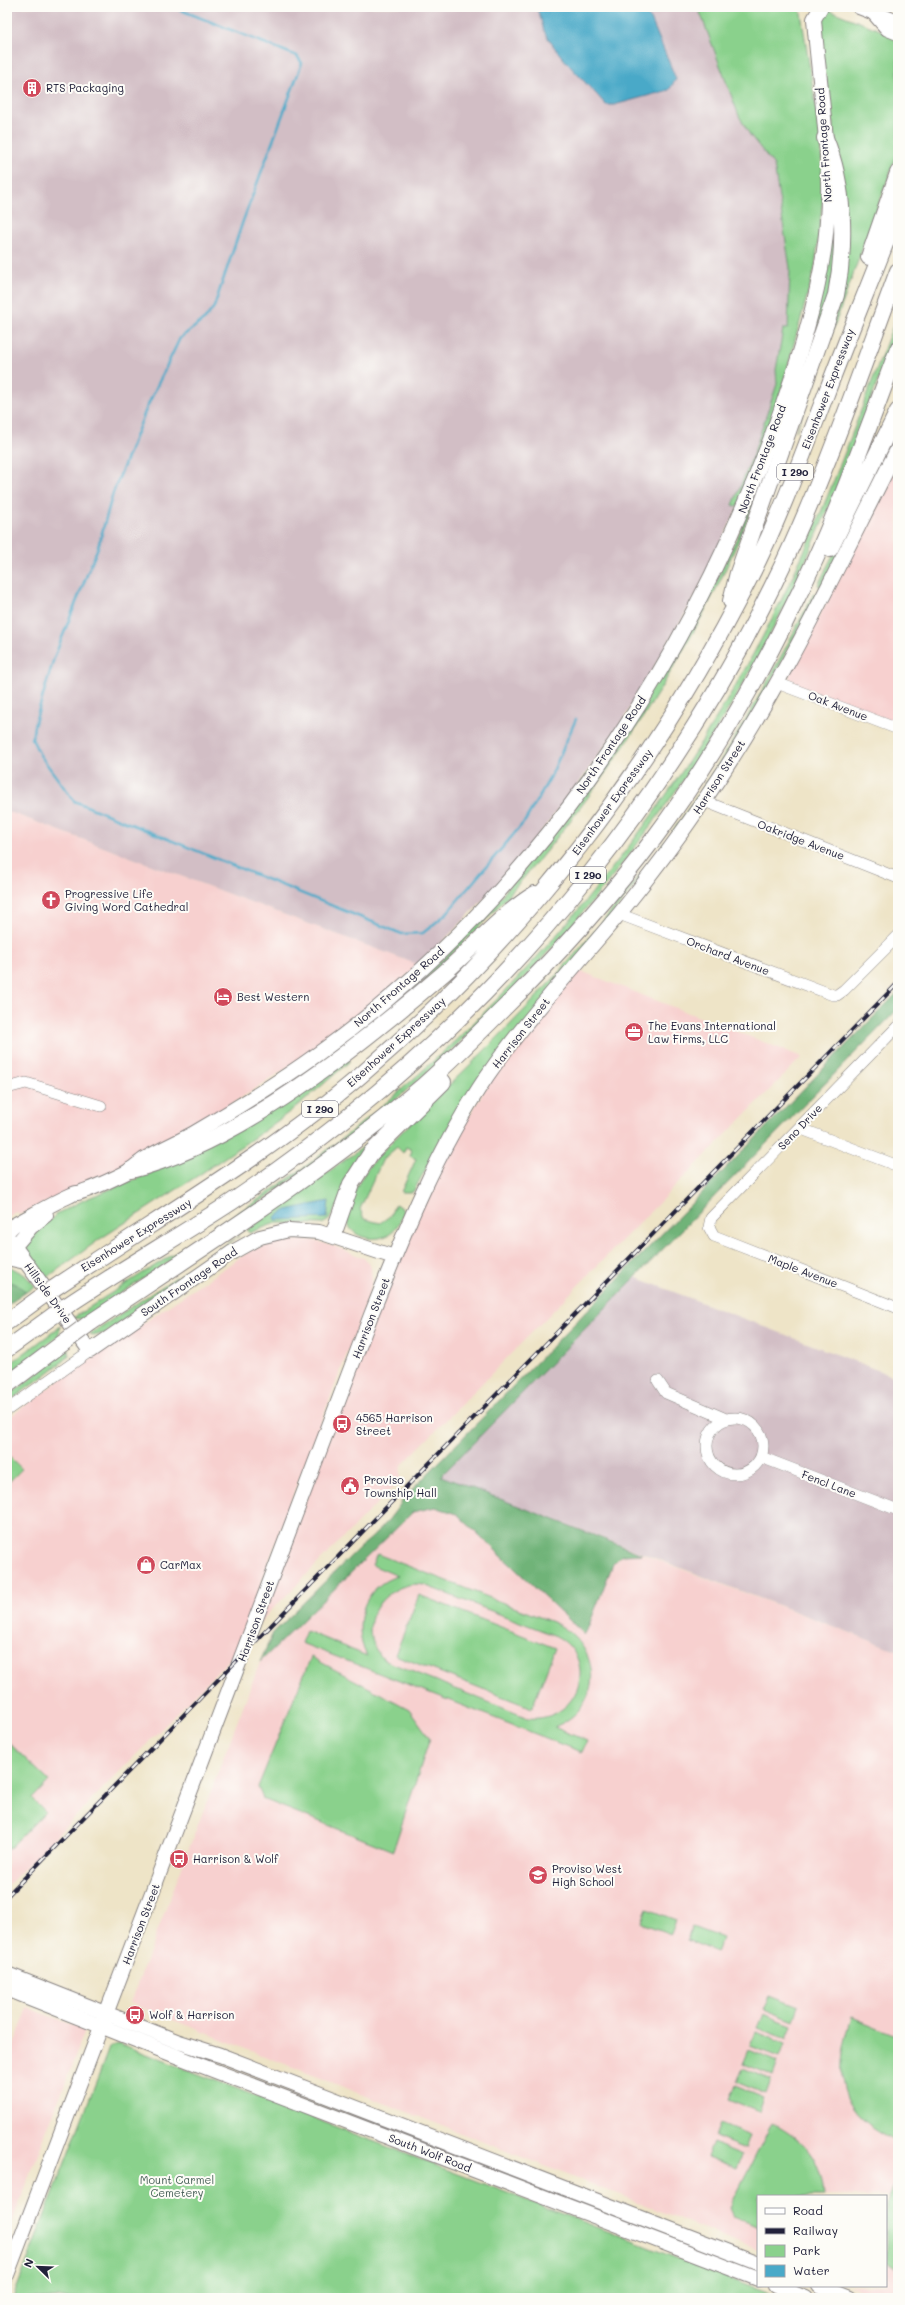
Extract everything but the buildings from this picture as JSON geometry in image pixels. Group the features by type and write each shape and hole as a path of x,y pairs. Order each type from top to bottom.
{"highway":[{"path":"875,13 888,28 898,32"},
{"path":"725,625 738,573 836,295 842,264 842,221 833,157 825,138"},
{"path":"856,316 861,279 898,173"},
{"name":"Eisenhower Expressway","path":"7,1322 47,1293 196,1197 319,1110 411,1031 457,986 550,884 618,796 659,738 725,625 780,513 898,210"},
{"name":"Eisenhower Expressway","path":"7,1349 59,1311 274,1173 382,1088 461,1016 547,925 611,847 689,735 773,584 822,472 898,271"},
{"path":"7,1385 90,1323 295,1187 350,1145 425,1084 541,972 602,904 656,837 710,758 793,607 851,473 898,349"},
{"path":"793,607 814,581 898,411"},
{"path":"131,1170 175,1155 207,1141 274,1103 360,1042 424,990 512,908 550,884"},
{"path":"333,1236 352,1184 371,1153 532,992 541,972"}],"main road":[{"name":"North Frontage Road","path":"7,1232 14,1225 73,1194 84,1192 131,1170 144,1159 188,1136 276,1083 335,1041 407,982 474,918 512,876 588,780 618,737 681,635 722,556 745,504 778,418 801,346 822,263 828,221 825,138 814,19 821,7"},
{"path":"859,7 898,22"},
{"name":"Harrison Street","path":"7,2274 394,1257 431,1172 452,1133 488,1076 532,1017 652,873 704,801 777,683 898,448"},
{"path":"9,1247 45,1215 84,1192"},
{"name":"South Frontage Road","path":"90,1351 231,1253 260,1237 289,1230 319,1232 394,1257"},
{"name":"Hillside Drive","path":"9,1247 25,1262 90,1351"},
{"name":"South Wolf Road","path":"7,1974 757,2263"},
{"name":"South Wolf Road","path":"7,1988 757,2279"},
{"path":"778,2287 806,2298"},
{"path":"822,2287 850,2298"}],"street":[{"name":"Oak Avenue","path":"777,683 898,729"},
{"name":"Oakridge Avenue","path":"704,801 898,878"},
{"name":"Orchard Avenue","path":"619,914 828,994 837,995 898,936"},
{"name":"Seno Drive","path":"710,1231 709,1223 712,1218 898,1026"},
{"path":"7,1088 26,1083 101,1106"},
{"path":"799,1128 898,1166"},
{"name":"Maple Avenue","path":"710,1231 722,1240 898,1308"},
{"name":"South Frontage Road","path":"7,1410 90,1351"},
{"path":"658,1381 666,1393 726,1419 739,1418 753,1424 758,1430 763,1443 761,1457 754,1467 740,1474 725,1473 714,1465 707,1452 707,1439 714,1427 726,1419"},
{"name":"Fencl Lane","path":"761,1457 898,1510"}],"shaded area":[{"path":"7,7 698,7 739,116 750,135 774,165 790,268 788,329 783,329 776,370 777,384 753,455 733,505 738,507 696,595 623,720 579,783 508,873 419,965 7,811"},
{"path":"898,460 898,724 798,686 790,679 789,675"},
{"path":"7,811 419,965 351,1026 186,1134 113,1171 22,1214 15,1212 7,1218"},
{"path":"578,970 802,1057 401,1466 400,1480 258,1624 409,1230 435,1173 500,1064"},
{"path":"312,1240 331,1245 364,1258 371,1267 372,1282 365,1307 286,1513 237,1652 7,1886 7,1419 51,1386 251,1250 280,1241"},
{"path":"635,1277 898,1378 898,1651 441,1476"},
{"name":"Proviso West High School","path":"435,1507 457,1514 585,1635 613,1564 622,1555 630,1553 642,1554 898,1651 898,2298 880,2298 852,2287 887,2287 887,2195 757,2195 757,2250 130,2003 260,1662 413,1512"},
{"path":"28,2008 85,2030 7,2236 7,2049 12,2050"}],"green space":[{"path":"698,7 800,7 821,139 823,198 815,267 780,395 738,507 733,505 753,455 777,384 776,370 783,329 788,329 790,268 774,165 750,135 739,116"},
{"path":"826,9 898,37 898,151 796,431 840,302 845,203 821,48 823,17"},
{"path":"834,213 838,255 818,333 810,341 803,373 766,473 734,551 710,601 678,659 643,717 606,773 566,827 523,879 477,929 429,975 379,1019 377,1018 447,955 504,893 700,613 741,529 779,433"},
{"path":"898,312 898,327 859,432 817,535 786,603 748,676 705,747 658,815 608,881 555,944 498,1005 438,1062 376,1116 341,1144 232,1221 82,1319 73,1318 280,1185 384,1105 455,1041 522,973 586,901 644,825 698,746 747,665 791,580 806,547 847,447"},
{"path":"898,424 898,434 821,587 818,585"},
{"path":"814,593 817,595 763,697 714,775 662,850 454,1118 413,1192 401,1192 416,1159 410,1156 412,1150 406,1147 403,1153 397,1147 383,1159 360,1209 364,1219 380,1223 390,1216 395,1204 401,1207 404,1213 396,1227 390,1234 384,1237 369,1238 356,1234 348,1223 348,1209 358,1183 374,1160 542,991 627,892 679,822 728,749 767,683"},
{"path":"898,992 898,1009 441,1476 642,1554 622,1555 613,1564 585,1635 457,1514 435,1507 413,1512 260,1662 273,1633 378,1531 390,1518 405,1497"},
{"path":"347,1058 350,1061 304,1101 268,1128 100,1239 45,1279 25,1250 24,1243 58,1213 86,1199 158,1170"},
{"path":"373,1140 329,1220 322,1224 276,1223 249,1233 247,1230"},
{"path":"239,1236 106,1333 93,1336 90,1334"},
{"path":"7,1265 25,1275 35,1286 7,1305"},
{"path":"7,1281 18,1285 26,1292 7,1305"},
{"path":"61,1326 58,1336 7,1375 7,1366"},
{"path":"69,1349 69,1355 65,1360 7,1403 7,1397"},
{"path":"7,1454 22,1469 7,1484"},
{"path":"377,1554 555,1623 571,1633 582,1646 589,1661 592,1676 589,1691 582,1706 571,1718 554,1727 587,1741 582,1752 301,1643 306,1631 367,1656 362,1644 360,1632 363,1608 376,1588 386,1581 398,1576 372,1565","holes":["415,1584 424,1585 556,1636 570,1647 578,1660 580,1674 578,1688 571,1701 560,1711 545,1717 528,1718 386,1661 376,1650 371,1638 370,1625 374,1614 380,1603 389,1594 401,1587"]},
{"path":"419,1595 555,1648 532,1708 395,1655"},
{"path":"311,1657 409,1709 430,1738 393,1851 263,1799 258,1787"},
{"path":"7,1741 49,1781 32,1799 45,1812 7,1851"},
{"path":"647,1909 676,1920 671,1934 641,1923"},
{"path":"692,1927 722,1938 717,1952 687,1940"},
{"path":"770,1996 799,2007 794,2021 764,2009"},
{"path":"763,2014 792,2025 787,2039 757,2028"},
{"path":"852,2017 898,2036 898,2141 877,2130 862,2119 851,2105 845,2091 842,2075 842,2057"},
{"path":"756,2032 785,2044 780,2057 750,2046"},
{"name":"Mount Carmel Cemetery","path":"118,2043 780,2298 13,2298 109,2048"},
{"path":"749,2050 778,2062 773,2076 743,2064"},
{"path":"742,2068 771,2080 766,2094 736,2082"},
{"path":"735,2086 764,2098 759,2112 729,2100"},
{"path":"720,2123 750,2135 745,2149 715,2137"},
{"path":"772,2123 802,2144 815,2161 822,2182 824,2195 757,2195 757,2227 734,2216 730,2207"},
{"path":"713,2143 742,2155 737,2168 707,2157"},
{"path":"898,2176 898,2269 887,2264 887,2200"}],"water":[{"path":"535,7 639,7 651,19 676,79 669,90 614,105 606,105 554,47 544,31 538,11"},
{"path":"329,1201 327,1218 276,1220 275,1217 286,1210"}],"waterway":[{"path":"173,7 297,56 302,63 243,221 214,307 205,319 180,338 147,407 113,493 98,547 54,658 34,726 32,739 40,755 74,801 402,934 423,933 446,914 525,821 551,776 576,719"}],"railway":[{"path":"7,1896 898,983"}],"place":[{"name":"RTS Packaging","path":"32,88"},
{"name":"Progressive Life Giving Word Cathedral","path":"51,900"},
{"name":"Best Western","path":"223,997"},
{"name":"The Evans International Law Firms, LLC","path":"634,1032"},
{"name":"4565 Harrison Street","path":"342,1424"},
{"name":"Proviso Township Hall","path":"350,1486"},
{"name":"CarMax","path":"146,1565"},
{"name":"Harrison & Wolf","path":"179,1859"},
{"name":"Proviso West High School","path":"538,1875"},
{"name":"Wolf & Harrison","path":"135,2015"}]}
